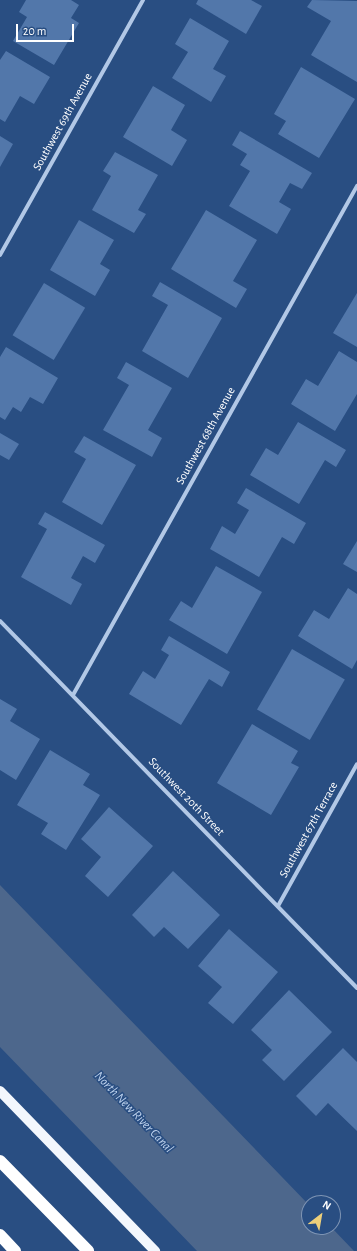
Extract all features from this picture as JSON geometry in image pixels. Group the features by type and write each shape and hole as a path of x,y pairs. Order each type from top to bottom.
{"highway":[{"path":"0,1161 88,1251"},
{"path":"0,1236 15,1251"}],"main road":[{"path":"0,1091 155,1251"}],"street":[{"name":"Southwest 69th Avenue","path":"0,255 143,0"},
{"name":"Southwest 68th Avenue","path":"73,695 357,186"},
{"name":"Southwest 20th Street","path":"0,621 357,988"},
{"name":"Southwest 67th Terrace","path":"278,906 357,764"}],"water":[{"name":"North New River Canal","path":"0,885 301,1197 301,1235 339,1235 354,1251 197,1251 0,1047"}],"building":[{"path":"26,0 71,0 79,5 71,18 79,23 54,65 13,41 27,17 19,12"},
{"path":"198,0 251,0 262,6 246,34 196,4"},
{"path":"312,0 357,1 357,82 311,55 331,21 307,7"},
{"path":"190,18 229,41 213,69 226,76 211,102 172,78 188,52 175,44"},
{"path":"6,51 50,77 34,104 20,96 5,122 0,119 0,60"},
{"path":"301,67 355,99 319,158 278,134 286,121 274,114"},
{"path":"153,86 185,105 171,130 187,140 172,166 123,137"},
{"path":"240,131 312,173 302,189 290,183 279,202 291,209 277,234 229,206 250,171 240,165 247,154 232,145"},
{"path":"0,136 13,144 0,167"},
{"path":"115,152 158,175 138,210 146,214 134,233 92,210 111,176 103,171"},
{"path":"206,210 257,240 233,281 247,289 236,308 171,269"},
{"path":"79,220 114,240 100,264 110,270 95,296 50,270"},
{"path":"160,282 222,318 188,378 142,351 168,305 152,296"},
{"path":"44,283 85,308 54,360 13,335"},
{"path":"357,293 357,347 333,333"},
{"path":"6,347 58,378 43,404 30,397 21,412 13,407 5,420 0,417 0,357"},
{"path":"339,351 357,362 357,394 335,431 291,404 306,379 318,386"},
{"path":"126,362 172,388 148,430 162,438 152,457 103,430 129,385 117,378"},
{"path":"298,422 346,450 336,467 325,460 299,504 250,475 266,448 278,455"},
{"path":"0,433 19,444 9,460 0,455"},
{"path":"84,436 136,465 102,525 62,502 86,459 74,452"},
{"path":"246,488 306,523 294,544 282,537 259,577 210,549 222,526 235,534 249,510 237,503"},
{"path":"45,512 105,545 95,563 83,556 71,578 82,584 71,605 21,577 47,529 38,524"},
{"path":"357,541 357,572 343,564"},
{"path":"216,566 262,592 227,654 169,620 181,601 192,608"},
{"path":"348,588 357,594 357,660 352,669 298,636 314,610 329,619"},
{"path":"169,636 230,672 222,687 209,679 181,725 129,694 143,671 155,679 169,655 161,650"},
{"path":"292,649 345,680 310,740 257,710"},
{"path":"0,699 17,709 10,721 40,739 16,780 0,770"},
{"path":"252,724 298,751 291,763 299,767 271,815 217,783"},
{"path":"50,750 90,774 83,785 100,795 66,850 41,834 48,823 17,805"},
{"path":"109,807 153,846 108,897 85,876 101,857 81,839"},
{"path":"173,871 220,915 188,949 164,927 154,937 132,915"},
{"path":"229,929 278,972 233,1024 208,1003 222,987 198,966"},
{"path":"289,990 332,1032 284,1081 262,1060 272,1050 251,1030"},
{"path":"343,1048 357,1062 357,1131 328,1103 316,1116 296,1096"}]}
